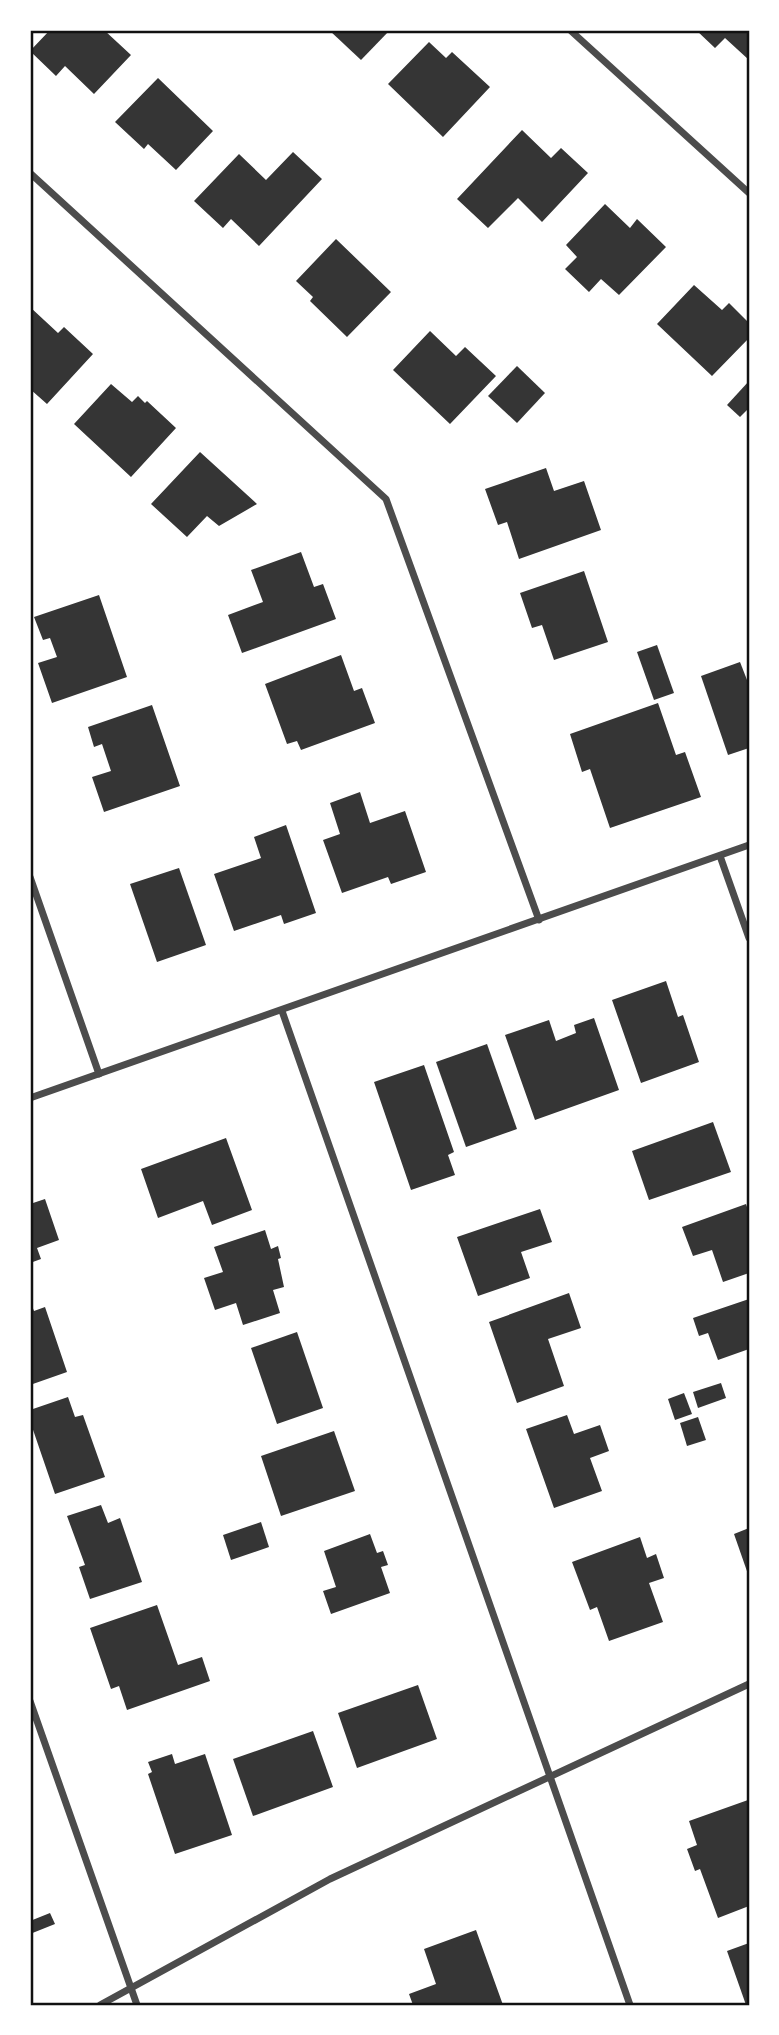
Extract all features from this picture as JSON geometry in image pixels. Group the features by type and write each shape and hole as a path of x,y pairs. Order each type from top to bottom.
{"street":[{"path":"570,30 749,193"},
{"path":"30,173 386,499 539,920"},
{"path":"30,1098 749,845"},
{"path":"720,856 749,938"},
{"path":"30,877 99,1074"},
{"path":"282,1011 630,2005"},
{"path":"100,2005 330,1879 749,1684"},
{"path":"30,1701 137,2005"}],"building":[{"path":"50,30 104,30 131,55 94,94 65,66 56,76 30,51"},
{"path":"329,30 390,30 361,60"},
{"path":"696,30 749,30 749,60 725,38 715,48"},
{"path":"429,42 446,58 452,52 490,87 443,137 388,84"},
{"path":"158,78 213,131 176,170 148,144 144,149 115,122"},
{"path":"522,130 551,158 561,148 588,173 542,222 518,198 488,228 457,199"},
{"path":"293,152 322,179 259,246 231,219 223,228 194,201 239,154 266,180"},
{"path":"605,204 630,228 637,219 666,247 619,295 601,279 589,292 565,269 577,257 566,245"},
{"path":"336,239 391,292 347,337 310,301 313,297 296,281"},
{"path":"694,285 722,310 729,303 749,323 749,338 712,376 657,324"},
{"path":"30,307 58,333 64,327 93,354 47,404 30,389"},
{"path":"430,331 456,356 465,347 496,376 450,424 393,370"},
{"path":"517,366 545,393 517,423 488,396"},
{"path":"749,381 749,408 740,417 727,405"},
{"path":"111,384 132,402 138,396 145,403 147,401 176,428 131,477 74,424"},
{"path":"200,452 257,504 219,526 207,516 187,537 151,504"},
{"path":"546,468 554,491 584,481 601,530 519,559 507,522 498,525 485,489"},
{"path":"301,552 314,587 323,584 336,619 242,653 228,615 263,602 251,570"},
{"path":"584,571 608,642 554,660 542,625 532,628 520,593"},
{"path":"99,595 127,677 52,703 38,663 57,657 50,638 43,640 34,617"},
{"path":"657,645 674,693 654,700 637,652"},
{"path":"341,655 354,691 362,688 375,723 301,750 297,741 287,744 265,684"},
{"path":"740,662 749,685 749,748 728,755 701,676"},
{"path":"658,703 676,755 685,752 701,797 610,828 590,769 582,772 570,734"},
{"path":"152,705 180,786 104,812 92,777 111,771 102,744 94,747 88,727"},
{"path":"360,792 370,823 405,811 426,872 391,884 388,877 342,893 323,840 340,834 330,803"},
{"path":"286,825 316,913 284,924 281,915 234,931 214,874 261,858 254,837"},
{"path":"179,868 206,945 157,962 130,884"},
{"path":"666,981 678,1017 683,1015 699,1062 641,1083 612,1000"},
{"path":"594,1018 619,1090 535,1120 505,1035 549,1020 556,1041 576,1033 574,1025"},
{"path":"487,1044 517,1129 466,1147 436,1062"},
{"path":"424,1065 454,1152 448,1155 455,1175 411,1190 374,1082"},
{"path":"713,1122 731,1172 649,1200 632,1151"},
{"path":"226,1138 252,1210 212,1225 203,1201 158,1218 141,1169"},
{"path":"45,1199 59,1240 37,1248 41,1259 30,1263 30,1204"},
{"path":"746,1204 749,1213 749,1273 723,1282 712,1250 693,1256 682,1227"},
{"path":"540,1209 552,1242 521,1252 530,1278 478,1296 457,1237"},
{"path":"265,1230 271,1249 278,1246 281,1258 278,1259 284,1287 273,1290 280,1313 243,1325 236,1303 215,1310 204,1278 223,1272 214,1247"},
{"path":"569,1293 581,1328 548,1339 564,1386 517,1403 489,1322"},
{"path":"749,1299 749,1349 718,1360 708,1333 699,1336 693,1318"},
{"path":"30,1301 34,1311 45,1307 67,1372 30,1385"},
{"path":"297,1332 323,1408 277,1424 251,1348"},
{"path":"721,1383 726,1398 698,1408 693,1392"},
{"path":"684,1393 692,1414 675,1420 668,1399"},
{"path":"68,1397 75,1417 83,1415 105,1477 55,1494 30,1421 30,1410"},
{"path":"567,1415 574,1434 600,1425 609,1451 590,1458 602,1491 554,1508 526,1429"},
{"path":"698,1417 706,1440 687,1446 680,1423"},
{"path":"334,1431 355,1491 281,1516 261,1456"},
{"path":"101,1505 108,1523 120,1518 142,1582 90,1599 79,1567 85,1565 67,1516"},
{"path":"261,1522 269,1547 231,1560 223,1535"},
{"path":"749,1528 749,1577 734,1534"},
{"path":"370,1534 377,1553 383,1551 388,1565 381,1567 390,1593 331,1614 323,1591 336,1587 324,1551"},
{"path":"640,1537 647,1558 656,1554 664,1578 649,1583 663,1622 609,1641 597,1607 590,1610 572,1562"},
{"path":"157,1605 178,1665 202,1657 210,1681 127,1710 119,1686 111,1689 90,1628"},
{"path":"418,1685 437,1739 357,1768 338,1713"},
{"path":"313,1731 333,1787 253,1816 233,1759"},
{"path":"172,1754 175,1764 205,1754 232,1835 175,1854 148,1774 152,1772 148,1762"},
{"path":"748,1800 749,1906 718,1918 700,1869 695,1871 687,1849 697,1845 689,1821"},
{"path":"50,1913 55,1924 30,1934 30,1921"},
{"path":"476,1930 503,2005 413,2005 409,1994 436,1984 424,1949"},
{"path":"749,1943 749,2005 746,2005 727,1951"}]}
